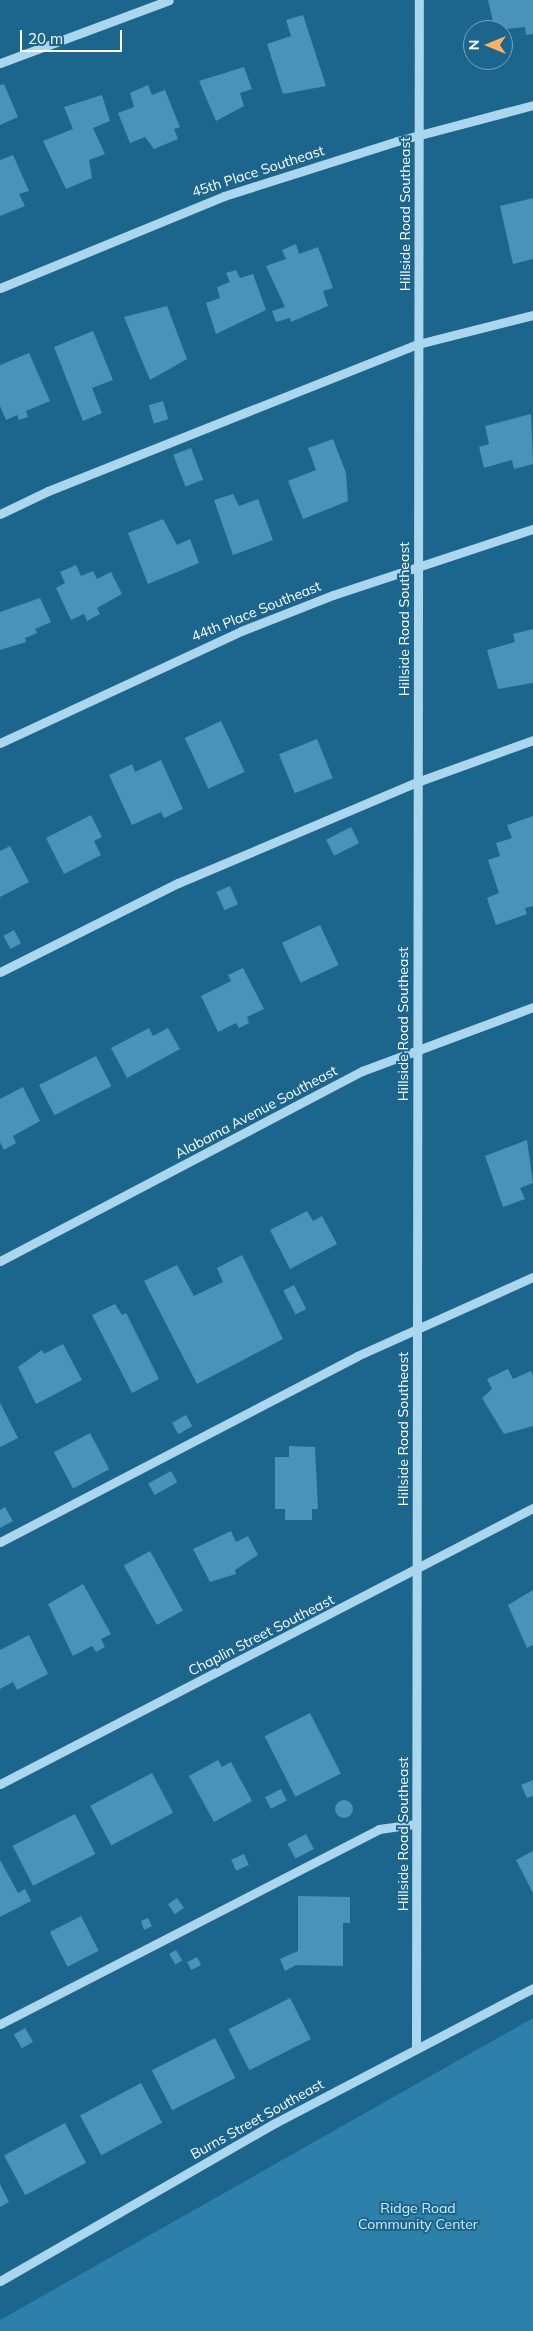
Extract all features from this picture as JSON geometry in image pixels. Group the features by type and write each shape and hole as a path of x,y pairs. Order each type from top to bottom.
{"street":[{"path":"0,62 169,0"},
{"name":"Hillside Road Southeast","path":"416,2048 418,0"},
{"name":"45th Place Southeast","path":"0,288 190,208 418,136 533,105"},
{"path":"0,514 48,491 418,344 533,314"},
{"name":"44th Place Southeast","path":"0,743 241,631 418,566 533,529"},
{"path":"0,972 178,883 417,782 533,740"},
{"name":"Alabama Avenue Southeast","path":"0,1261 362,1072 417,1049 533,1007"},
{"path":"0,1542 417,1328 533,1277"},
{"name":"Chaplin Street Southeast","path":"0,1784 533,1508"},
{"path":"0,2024 379,1829 416,1824"},
{"name":"Burns Street Southeast","path":"0,2281 275,2123 533,1988"}],"green space":[{"name":"Ridge Road Community Center","path":"533,2018 533,2331 0,2331 0,2320"}],"building":[{"path":"488,0 533,0 533,34 526,35 525,27 513,28 513,20 493,20"},
{"path":"303,15 326,86 283,94 267,44 291,36 286,20"},
{"path":"244,67 252,89 240,93 244,106 216,121 199,81"},
{"path":"4,84 18,117 0,125 0,85"},
{"path":"148,85 152,95 165,90 180,127 174,129 178,139 154,149 145,137 130,143 118,113 134,107 130,93"},
{"path":"102,95 110,121 93,128 105,154 89,160 92,178 66,189 43,141 73,129 64,107"},
{"path":"13,155 29,191 19,194 25,206 0,216 0,160"},
{"path":"533,198 533,259 513,264 500,206"},
{"path":"296,244 299,254 318,247 333,288 323,291 328,306 291,322 290,318 276,322 272,311 285,307 266,266 286,259 282,250"},
{"path":"236,270 240,278 253,274 266,310 216,334 206,303 220,298 217,287 230,282 226,273"},
{"path":"167,306 187,359 150,380 124,317"},
{"path":"93,331 113,380 92,388 102,413 83,421 54,347"},
{"path":"29,353 50,401 26,411 28,417 19,420 17,415 6,420 0,406 0,365"},
{"path":"163,401 168,419 154,423 149,405"},
{"path":"531,414 533,464 514,469 512,460 484,468 479,447 489,444 485,426"},
{"path":"333,439 346,473 348,501 303,519 288,481 316,470 308,448"},
{"path":"191,448 203,480 185,487 173,455"},
{"path":"233,494 239,506 258,499 273,540 233,555 214,500"},
{"path":"163,519 177,545 190,539 199,563 148,584 128,533"},
{"path":"76,565 81,576 93,571 97,579 111,572 122,594 97,608 100,614 87,621 84,614 71,620 56,588 65,583 60,572"},
{"path":"40,598 51,622 35,629 37,633 25,638 26,642 0,650 0,612"},
{"path":"533,629 533,683 498,689 487,650 515,642 513,634"},
{"path":"221,721 245,772 208,789 185,738"},
{"path":"317,739 333,778 295,793 279,754"},
{"path":"161,760 183,809 164,818 161,812 132,825 109,775 132,764 135,772"},
{"path":"91,815 102,837 94,841 101,855 64,874 46,838"},
{"path":"533,816 533,906 525,908 527,914 496,925 487,898 499,893 488,860 500,856 496,843 512,838 507,825"},
{"path":"351,827 359,843 334,856 326,840"},
{"path":"10,846 29,882 0,897 0,851"},
{"path":"230,886 238,904 224,910 216,892"},
{"path":"320,925 339,965 301,983 282,943"},
{"path":"14,930 21,943 10,949 3,936"},
{"path":"243,968 264,1009 247,1017 249,1023 239,1028 236,1023 218,1032 201,996 231,981 228,975"},
{"path":"149,1028 153,1036 168,1028 180,1049 127,1078 111,1048"},
{"path":"96,1056 111,1086 54,1115 39,1085"},
{"path":"23,1087 40,1121 13,1136 16,1143 4,1150 0,1142 0,1099"},
{"path":"527,1140 533,1183 520,1188 525,1199 503,1207 485,1156"},
{"path":"307,1211 313,1221 322,1216 337,1244 290,1269 270,1230"},
{"path":"242,1255 283,1339 197,1384 144,1281 177,1265 194,1296 223,1282 217,1268"},
{"path":"294,1285 306,1309 296,1315 283,1290"},
{"path":"115,1304 122,1315 126,1313 159,1379 132,1393 92,1315"},
{"path":"63,1344 82,1380 36,1404 18,1367 42,1350 44,1354"},
{"path":"508,1369 513,1379 531,1371 533,1376 533,1426 504,1434 482,1398 492,1389 487,1379"},
{"path":"0,1403 18,1438 0,1447"},
{"path":"186,1415 192,1426 178,1434 172,1423"},
{"path":"90,1433 109,1469 73,1488 54,1452"},
{"path":"289,1446 315,1447 318,1509 312,1509 312,1520 285,1520 285,1509 275,1509 275,1457 289,1457"},
{"path":"171,1471 177,1482 155,1495 148,1484"},
{"path":"5,1507 13,1521 0,1528 0,1510"},
{"path":"231,1531 236,1542 248,1536 258,1555 235,1570 236,1574 210,1582 193,1549"},
{"path":"150,1551 183,1610 157,1625 124,1566"},
{"path":"83,1584 111,1634 101,1639 105,1647 96,1652 92,1646 73,1656 48,1604"},
{"path":"533,1590 533,1645 527,1648 508,1605"},
{"path":"29,1635 48,1674 17,1690 13,1682 0,1689 0,1650"},
{"path":"310,1713 341,1774 295,1797 265,1736"},
{"path":"218,1760 222,1767 231,1762 252,1801 214,1822 189,1776"},
{"path":"152,1773 173,1813 111,1846 90,1806"},
{"path":"533,1780 533,1796 527,1798 521,1785"},
{"path":"281,1789 287,1801 271,1809 265,1797"},
{"path":"340,1800 348,1800 353,1805 351,1816 340,1818 335,1813 335,1805"},
{"path":"75,1814 95,1854 33,1886 13,1846"},
{"path":"306,1834 314,1849 295,1859 287,1844"},
{"path":"533,1851 533,1893 516,1860"},
{"path":"244,1854 249,1865 236,1871 231,1860"},
{"path":"0,1860 18,1893 25,1889 31,1901 0,1917"},
{"path":"298,1896 350,1897 350,1923 343,1923 343,1966 296,1965 285,1971 280,1959 298,1951"},
{"path":"177,1898 184,1908 175,1914 168,1904"},
{"path":"81,1916 99,1951 68,1967 50,1932"},
{"path":"148,1918 152,1926 144,1930 141,1921"},
{"path":"176,1950 182,1960 175,1964 169,1954"},
{"path":"197,1957 201,1965 191,1970 187,1962"},
{"path":"290,1998 311,2039 249,2070 229,2029"},
{"path":"25,2028 33,2042 22,2048 14,2034"},
{"path":"215,2038 235,2078 172,2110 152,2070"},
{"path":"141,2083 162,2123 101,2155 80,2115"},
{"path":"65,2123 86,2163 25,2195 4,2155"},
{"path":"0,2184 9,2202 0,2207"}]}
